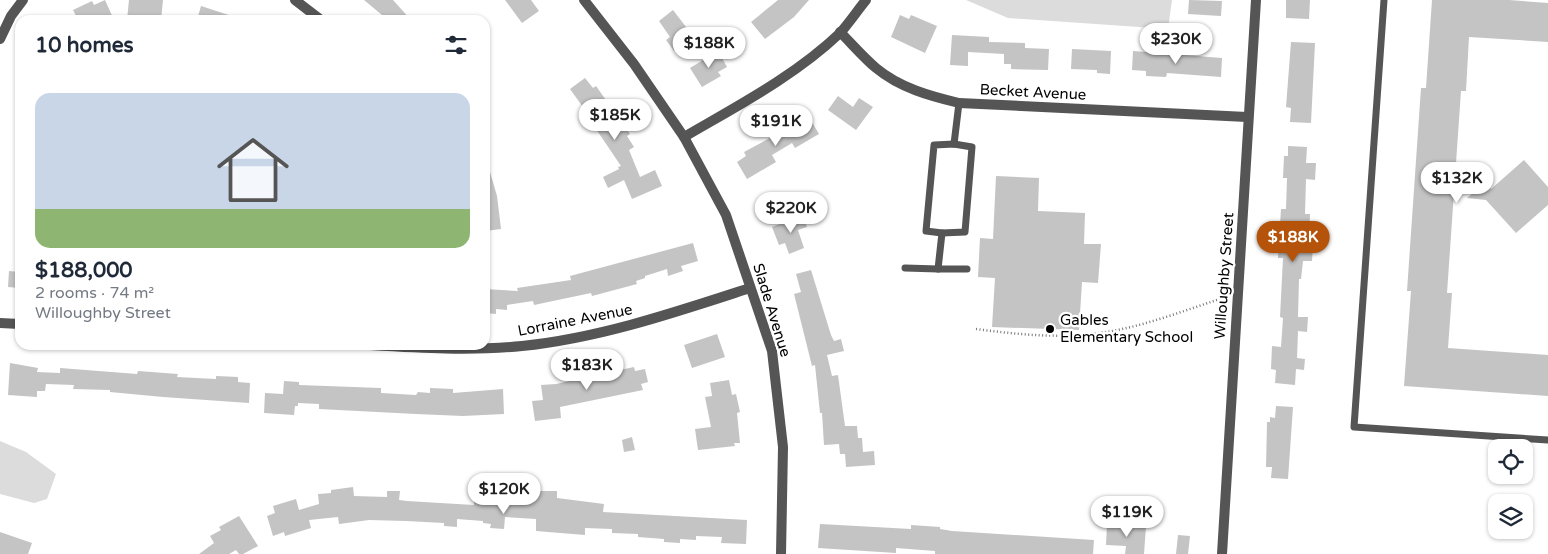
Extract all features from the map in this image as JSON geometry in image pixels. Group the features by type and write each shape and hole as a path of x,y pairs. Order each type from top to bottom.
{"street":[{"path":"0,39 11,16 23,0"},
{"path":"295,0 314,15"},
{"name":"Slade Avenue","path":"584,0 634,64 684,137 726,215 772,351 783,446 784,525 781,554"},
{"path":"684,137 763,91 800,66 840,32 866,0"},
{"name":"Willoughby Street","path":"1222,554 1247,117 1256,0"},
{"name":"Becket Avenue","path":"840,32 877,69 903,86 929,96 959,103 1247,117"},
{"name":"Lorraine Avenue","path":"490,346 521,346 556,342 662,317 750,288"},
{"path":"0,323 15,324"}],"lane":[{"path":"1384,0 1354,427 1548,440"},
{"path":"954,144 959,103"},
{"path":"954,144 972,147 965,232 942,233 926,231 934,145 954,144"},
{"path":"938,269 942,233"},
{"path":"905,268 967,269"}],"path":[{"path":"976,329 1032,336 1091,334 1157,320 1238,293"}],"shaded area":[{"path":"966,0 1172,0 1168,29 1008,18"},
{"path":"0,441 26,452 56,474 47,499 34,503 0,494"}],"building":[{"path":"105,0 112,15 76,15 73,10 92,1 94,5"},
{"path":"129,0 163,0 162,15 128,15"},
{"path":"364,0 393,0 406,15 382,15"},
{"path":"505,0 531,0 539,11 522,23"},
{"path":"778,0 809,0 794,17 765,39 751,22"},
{"path":"1189,0 1222,1 1221,16 1188,14"},
{"path":"1286,0 1310,0 1309,19 1286,18"},
{"path":"1432,0 1509,0 1548,3 1548,42 1469,37 1466,91 1461,91 1447,293 1452,293 1448,348 1548,355 1548,396 1404,386 1411,291 1407,291 1421,88 1426,88"},
{"path":"201,6 229,15 198,15"},
{"path":"673,10 693,36 674,51 666,40 670,37 659,21"},
{"path":"900,15 909,19 911,15 937,26 925,53 891,37"},
{"path":"952,35 989,37 989,42 1025,43 1025,48 1049,49 1048,70 1011,69 1011,64 1004,64 1004,54 968,52 968,66 950,65"},
{"path":"1291,42 1315,43 1311,123 1290,122 1291,108 1286,107"},
{"path":"1072,49 1111,51 1110,74 1097,73 1097,70 1071,69"},
{"path":"718,51 727,67 718,72 721,76 702,87 690,68"},
{"path":"1133,51 1222,58 1221,77 1167,73 1166,77 1146,76 1146,71 1132,70"},
{"path":"585,78 593,88 596,86 630,134 627,136 634,147 629,150 640,177 655,170 662,186 632,199 624,180 608,188 603,177 619,169 618,167 621,166 596,129 598,128 570,89"},
{"path":"838,96 853,107 859,98 873,107 856,130 828,110"},
{"path":"809,117 819,134 795,148 792,143 772,155 776,162 747,179 737,162 746,156 744,152"},
{"path":"1288,146 1307,147 1306,163 1316,163 1315,180 1306,179 1305,214 1310,214 1309,246 1313,246 1312,261 1303,261 1301,279 1299,279 1298,317 1308,317 1307,332 1298,331 1297,358 1305,359 1304,370 1296,369 1295,385 1275,383 1276,370 1271,369 1272,346 1281,347 1283,318 1280,317 1283,258 1278,258 1281,209 1286,209 1287,178 1283,178 1284,156 1288,156"},
{"path":"1524,160 1548,187 1548,205 1516,233 1486,200 1467,198 1485,183 1491,189"},
{"path":"490,172 497,196 501,229 490,230"},
{"path":"996,176 1039,178 1038,211 1085,213 1084,244 1101,244 1098,283 1082,282 1079,330 992,327 995,278 978,277 980,238 993,239"},
{"path":"803,215 807,227 798,230 804,248 789,254 785,243 779,245 772,227"},
{"path":"693,243 698,261 681,266 683,271 668,276 667,269 645,276 645,278 636,281 637,284 592,296 591,293 534,305 533,301 507,305 507,310 496,309 496,314 490,313 490,289 518,291 517,288 571,280 570,276"},
{"path":"811,270 831,335 834,341 841,339 844,351 827,355 832,376 838,375 845,426 857,426 858,438 862,438 863,452 874,451 875,465 846,467 845,454 840,454 839,444 824,445 822,413 820,413 815,365 812,366 794,294 801,292 796,274"},
{"path":"9,271 15,272 15,288 8,287"},
{"path":"717,334 725,357 692,368 684,345"},
{"path":"10,363 38,368 37,372 60,373 60,368 137,374 138,371 178,374 177,377 216,379 216,376 238,377 238,382 250,383 249,403 163,397 110,392 110,390 73,389 74,385 46,384 45,391 37,391 37,397 8,395"},
{"path":"634,367 635,371 645,369 648,382 641,384 643,390 560,407 561,418 535,421 532,401 543,400 541,385 556,384"},
{"path":"729,380 732,395 736,394 740,412 737,413 740,443 734,443 735,446 698,450 695,429 711,427 705,397 712,396 710,383"},
{"path":"284,381 299,382 299,385 381,388 381,393 416,395 418,392 430,393 430,388 453,389 453,393 503,389 504,414 463,416 319,409 319,404 298,403 298,406 295,406 294,415 264,413 265,393 283,394"},
{"path":"1276,406 1293,407 1288,479 1271,478 1272,467 1266,467 1267,422 1270,422 1270,417 1275,418"},
{"path":"632,437 635,450 624,452 622,440"},
{"path":"353,487 354,496 387,497 387,491 400,491 399,500 474,505 474,501 489,502 489,491 557,491 557,498 604,504 603,512 747,520 746,544 721,543 722,537 696,536 696,540 680,539 680,543 664,542 664,539 638,537 638,534 612,533 612,529 585,528 585,535 536,531 536,519 505,517 504,529 490,528 491,524 483,523 483,521 457,519 457,527 444,526 444,523 369,520 339,524 338,517 309,520 311,528 285,536 284,532 273,536 267,516 275,513 273,506 296,499 299,510 319,504 318,494 331,493 331,490"},
{"path":"239,516 258,546 243,554 239,554 236,550 229,554 199,554 214,543 210,536 221,530 219,527"},
{"path":"820,524 911,529 911,525 940,527 940,529 952,531 1094,540 1093,554 935,554 935,551 896,548 896,553 818,548"},
{"path":"1107,524 1146,526 1144,554 1125,554 1126,546 1106,545"},
{"path":"0,532 32,543 28,554 0,554"},
{"path":"1178,535 1190,536 1188,554 1176,554"}],"place":[{"name":"Gables Elementary School","path":"1050,329"}]}
